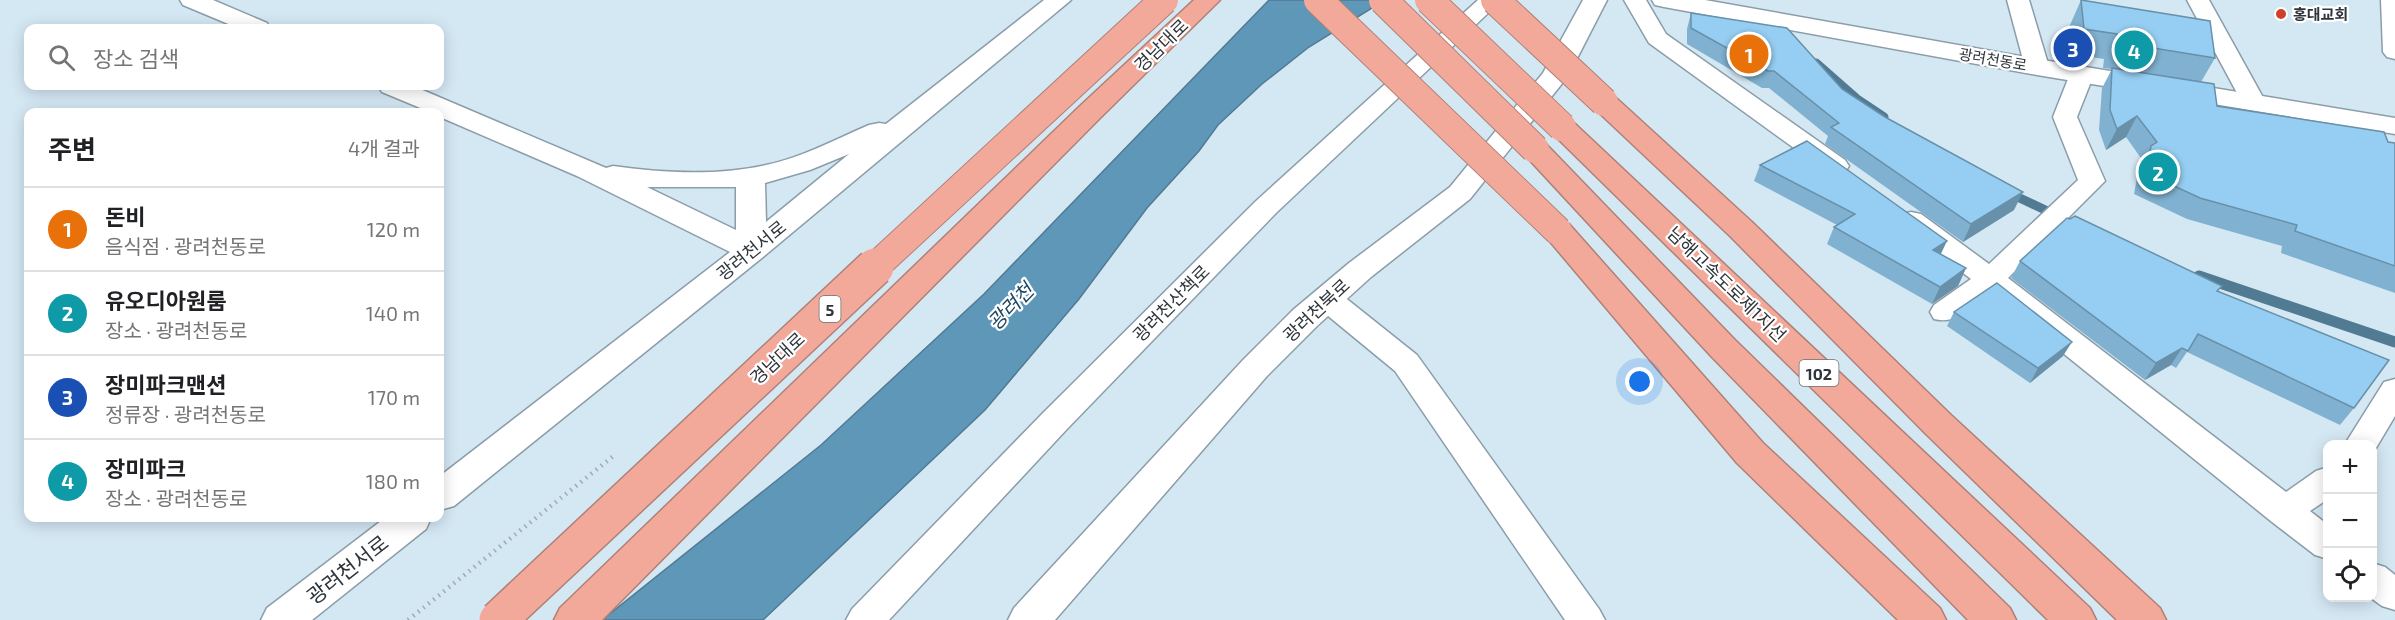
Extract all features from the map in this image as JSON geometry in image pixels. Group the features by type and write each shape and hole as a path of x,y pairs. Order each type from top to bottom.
{"highway":[{"name":"경남대로","path":"498,620 1017,134 1164,0"},
{"name":"경남대로","path":"575,620 1090,112 1208,0"},
{"path":"1318,0 1558,231 1750,453 1925,620"},
{"path":"1383,0 1535,149 1723,348 1995,620"},
{"name":"남해고속도로제1지선","path":"1429,0 2075,620"},
{"path":"1493,0 1741,229 1938,424 2145,620"}],"street":[{"path":"192,0 249,24"},
{"name":"광려천서로","path":"444,493 752,250 909,118 1059,0"},
{"name":"광려천산책로","path":"865,620 1054,421 1266,207 1493,0"},
{"name":"광려천북로","path":"1029,620 1255,368 1360,270 1460,193 1556,76 1595,0"},
{"path":"1635,0 1657,38 1857,182"},
{"name":"광려천동로","path":"1664,0 2037,67 2395,126"},
{"path":"2018,0 2037,67"},
{"path":"2199,0 2253,101"},
{"path":"2392,0 2395,52"},
{"path":"1945,312 1990,279 2092,181 2065,117 2082,74"},
{"path":"400,90 442,108"},
{"path":"444,109 586,170 752,250 750,177"},
{"path":"586,170 617,176 680,179 750,177 803,163 909,118"},
{"path":"1886,202 1990,279 2323,541"},
{"path":"1327,299 1406,363 1586,620"},
{"path":"2364,440 2395,390"},
{"path":"2284,512 2323,484"},
{"name":"광려천서로","path":"282,620 407,522"},
{"path":"2377,581 2395,595"}],"water":[{"name":"광려천","path":"1269,0 1385,0 1309,47 1262,84 1218,125 1199,151 1147,208 1079,299 985,410 763,620 602,620 821,445 984,294"}],"building":[{"path":"2081,0 2210,21 2215,58 2116,42 2117,34 2084,29"},
{"path":"1691,13 1787,28 1842,89 1885,117 2023,192 1971,224 1831,127 1839,123 1774,71 1768,71 1691,28"},
{"path":"2112,68 2214,84 2217,106 2384,132 2388,142 2395,143 2395,266 2295,231 2297,225 2200,198 2146,173 2151,146 2157,142 2137,116 2117,129 2110,110"},
{"path":"1807,141 1947,241 1933,250 1966,268 1940,287 1834,227 1855,214 1760,165"},
{"path":"2075,216 2222,286 2217,291 2389,360 2354,408 2198,334 2188,351 2182,348 2156,363 2020,261 2067,218"},
{"path":"1997,283 2072,342 2038,368 1954,312"}],"waterway":[{"path":"1816,63 1857,99 1884,117"},
{"path":"2007,192 2058,216"},
{"path":"2199,276 2395,342"}],"place":[{"name":"홍대교회","path":"2281,14"},
{"name":"장미파크맨션","path":"2073,48"},
{"name":"장미파크","path":"2134,50"},
{"name":"돈비","path":"1749,54"},
{"name":"유오디아원룸","path":"2158,172"}]}
